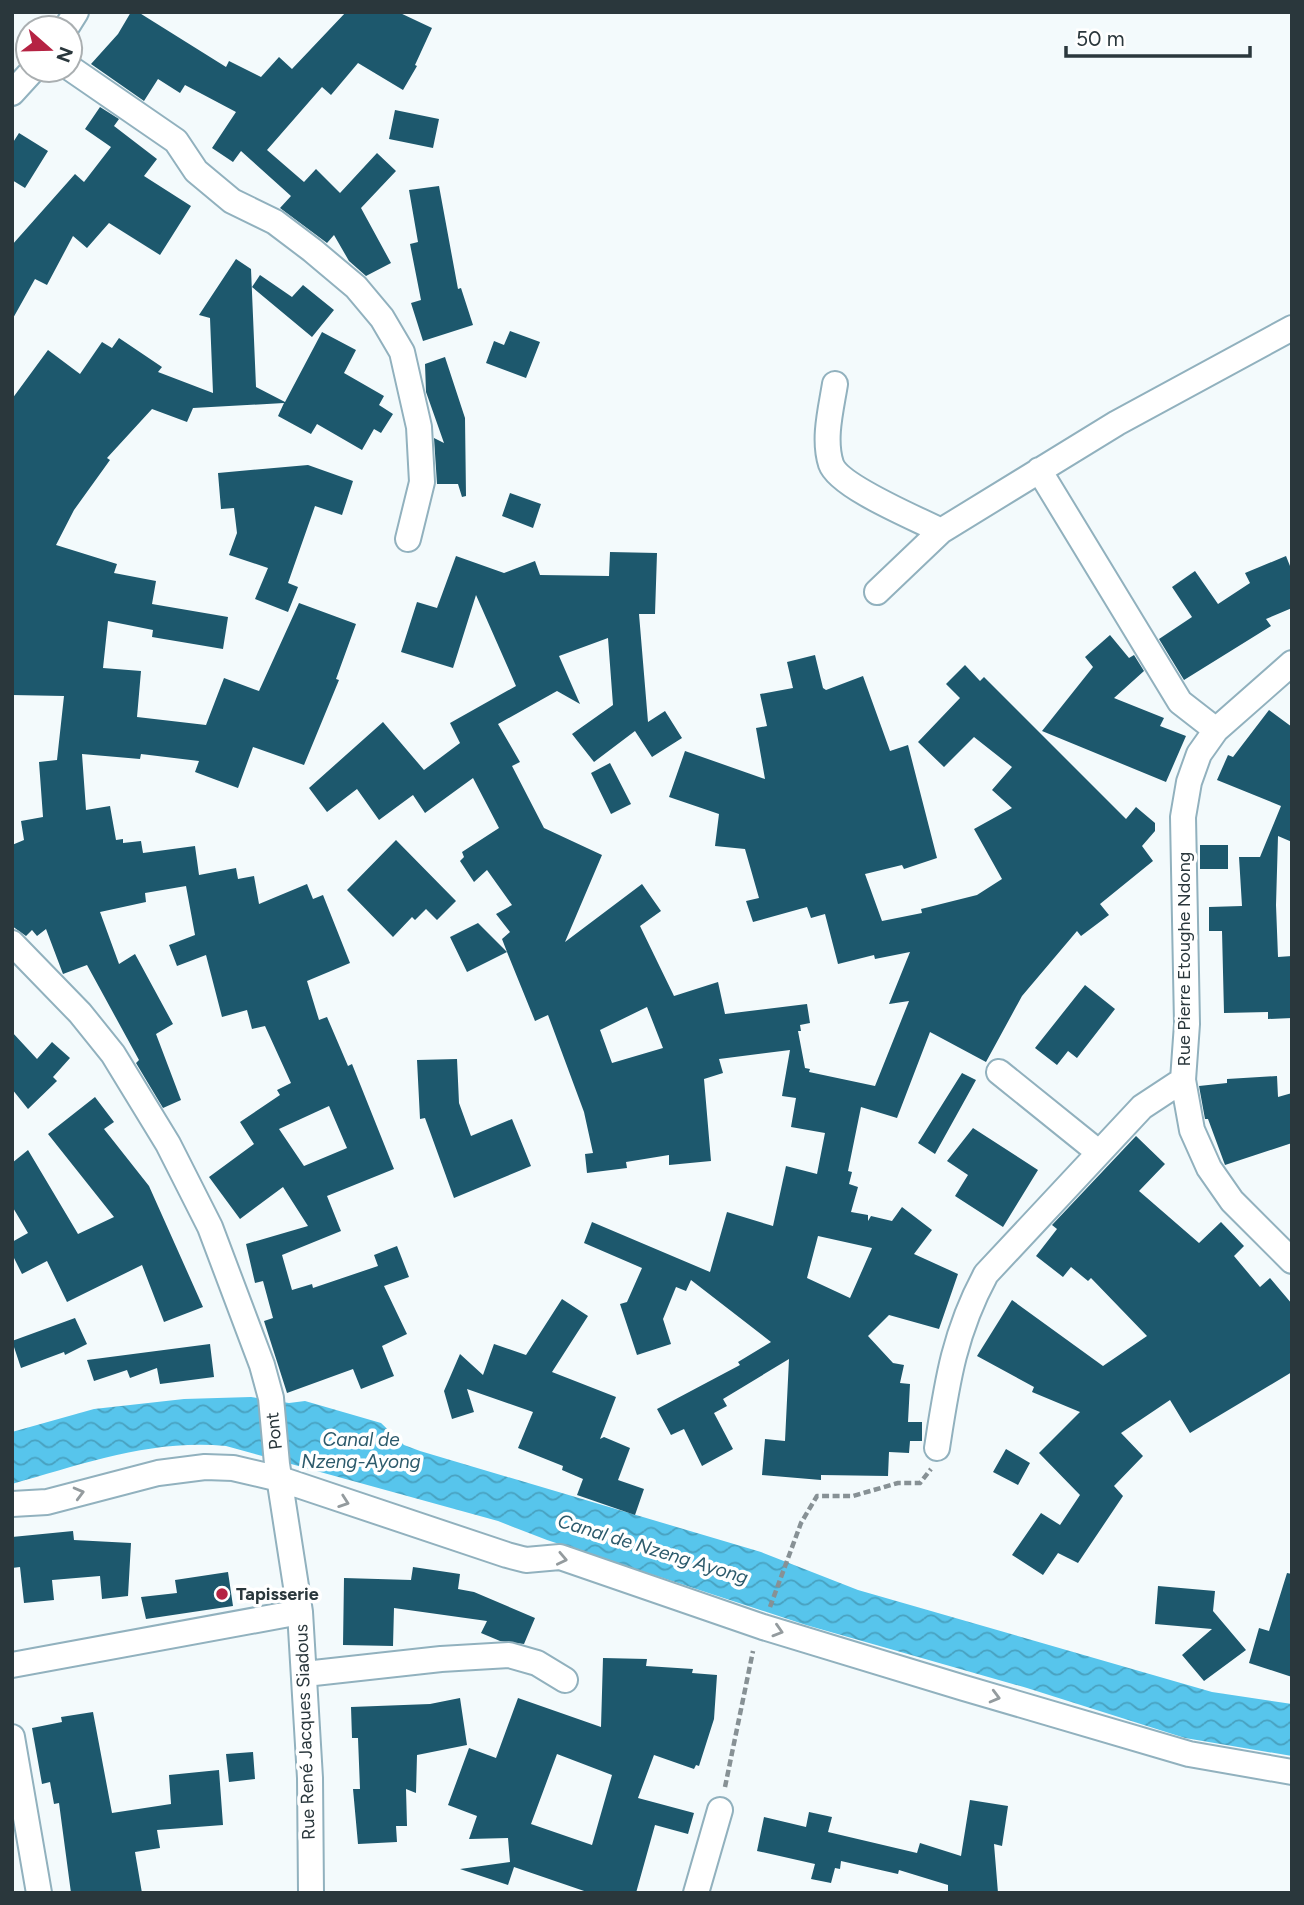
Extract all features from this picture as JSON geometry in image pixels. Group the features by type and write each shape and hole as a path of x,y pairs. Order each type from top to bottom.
{"street":[{"path":"84,78 176,141 196,171 232,201 275,222 312,250 356,287 382,318 402,352 419,427 422,482 408,540"},
{"path":"877,592 941,531 1116,423 1292,328"},
{"path":"835,383 827,438 832,466 845,481 941,531"},
{"path":"1040,470 1180,702 1216,730"},
{"name":"Rue Pierre Etoughe Ndong","path":"1292,663 1216,730 1199,754 1192,772 1183,817 1187,1024 1183,1080 1192,1130 1209,1168 1239,1209 1292,1261"},
{"name":"Pont","path":"12,943 80,1013 113,1054 168,1144 214,1238 262,1365 271,1398 300,1612"},
{"path":"999,1072 1097,1152"},
{"path":"937,1448 952,1353 970,1304 986,1274 1097,1152 1142,1107 1183,1080"},
{"path":"12,1504 47,1502 158,1473 205,1467 279,1471 507,1555 526,1560 560,1557 763,1627 1189,1754 1292,1772"},
{"name":"Rue René Jacques Siadous","path":"12,1665 300,1612 305,1674 311,1893"},
{"path":"305,1674 451,1658 509,1655 537,1663 565,1680"},
{"path":"12,1737 39,1893"},
{"path":"696,1893 720,1810"}],"path":[{"path":"766,1616 801,1523 817,1496 853,1496 898,1483 920,1483 931,1471 937,1448"},
{"path":"720,1810 753,1651"}],"water":[{"name":"Canal de Nzeng-Ayong","path":"251,1397 289,1403 305,1401 381,1423 404,1445 420,1451 761,1552 858,1590 1212,1692 1292,1704 1292,1756 1185,1738 1027,1688 806,1625 547,1540 498,1521 226,1446 171,1446 144,1450 91,1461 12,1484 12,1432 94,1409 184,1399"}],"building":[{"path":"131,12 138,12 226,67 229,61 261,77 279,57 292,69 346,12 398,12 432,28 415,65 417,66 403,90 358,63 331,95 322,87 267,150 304,182 316,169 340,193 377,153 396,171 361,208 391,263 366,276 349,261 334,235 327,243 280,208 291,196 241,151 233,162 212,148 236,112 185,85 180,93 158,79 144,101 91,64 118,34"},
{"path":"100,107 119,119 114,126 157,159 144,176 191,206 160,255 109,223 87,248 73,236 47,285 35,279 12,320 12,245 75,174 84,182 111,147 85,129"},
{"path":"395,110 439,119 433,148 389,139"},
{"path":"19,133 48,151 25,188 12,180 12,144"},
{"path":"439,186 458,289 461,288 473,325 423,341 411,303 421,300 410,244 418,242 409,190"},
{"path":"236,259 251,269 256,387 285,402 322,332 356,350 344,373 384,396 379,405 393,414 381,433 374,429 362,450 317,424 311,434 278,416 284,403 193,408 187,422 152,409 107,458 110,460 74,510 56,545 117,564 114,573 156,581 152,604 228,617 223,649 152,637 153,630 108,621 103,668 141,671 137,717 206,725 224,678 259,691 299,603 356,624 336,679 339,680 304,765 253,747 238,788 195,772 199,761 141,754 140,759 82,754 86,810 110,806 116,840 123,839 123,843 141,841 143,853 195,846 199,875 236,868 238,879 254,876 259,904 307,884 313,899 323,895 350,963 307,981 319,1020 327,1017 348,1066 352,1064 394,1169 327,1196 341,1231 282,1255 292,1290 312,1284 313,1288 378,1266 374,1255 397,1246 409,1277 384,1286 407,1334 382,1346 394,1376 361,1389 353,1369 287,1393 264,1321 273,1318 263,1281 255,1283 246,1244 308,1226 283,1187 240,1219 209,1177 254,1144 240,1122 280,1095 277,1090 291,1083 265,1026 252,1029 247,1010 222,1017 206,955 177,966 169,945 195,935 186,886 145,893 146,902 100,912 119,964 135,954 173,1024 156,1034 181,1100 163,1108 136,1063 139,1060 87,965 63,974 46,929 37,936 32,930 26,936 12,926 12,845 24,840 21,821 43,817 39,762 57,760 64,696 12,695 12,399 48,350 80,374 102,342 112,348 119,338 162,367 158,372 213,393 210,318 199,315","holes":["329,1106 347,1148 304,1166 279,1129"]},
{"path":"260,275 292,297 303,285 334,310 312,337 252,287"},
{"path":"510,331 540,342 526,378 486,363 494,341 504,345"},
{"path":"445,357 465,418 466,496 462,497 458,484 437,484 434,438 444,443 426,392 425,364"},
{"path":"308,465 353,481 342,515 315,506 288,583 298,587 288,612 255,599 268,568 229,555 237,533 234,508 221,509 218,473"},
{"path":"510,493 541,504 533,528 502,516"},
{"path":"610,552 657,553 655,614 639,614 648,722 665,711 682,738 652,757 635,731 594,762 572,734 613,705 608,638 559,656 580,704 557,691 498,724 520,762 512,766 544,828 602,855 565,942 642,884 661,911 640,926 674,996 718,982 725,1014 807,1004 810,1023 800,1025 801,1031 798,1031 805,1068 810,1069 809,1072 875,1086 909,1001 889,1004 910,952 875,959 874,955 838,964 825,914 811,918 807,907 753,922 746,901 759,898 745,849 715,846 719,814 669,797 685,751 765,779 756,728 767,726 760,694 793,688 787,662 815,655 823,688 826,690 863,676 890,751 908,745 937,858 904,869 902,865 865,874 882,921 922,913 921,909 977,895 1002,879 974,829 1012,808 992,790 1012,767 974,737 944,767 918,742 960,698 946,684 965,665 980,681 984,677 1126,819 1136,807 1155,823 1155,831 1142,846 1153,861 1100,904 1109,915 1081,936 1077,931 1022,996 986,1062 930,1032 897,1118 861,1107 848,1171 852,1172 849,1184 858,1187 851,1212 868,1215 868,1221 871,1216 892,1221 902,1207 932,1230 914,1254 958,1274 939,1329 889,1315 868,1336 893,1363 904,1365 900,1383 910,1384 908,1422 922,1422 922,1441 910,1441 909,1453 889,1452 888,1476 821,1475 821,1480 762,1475 765,1439 785,1441 789,1359 723,1399 727,1406 714,1413 733,1449 702,1466 684,1429 671,1435 657,1409 740,1365 738,1362 771,1342 691,1280 686,1291 676,1287 663,1319 671,1344 637,1355 620,1304 627,1302 642,1268 584,1243 592,1222 710,1272 727,1212 773,1226 786,1166 817,1174 825,1133 791,1127 796,1098 782,1096 790,1050 719,1059 723,1073 704,1079 711,1161 669,1165 669,1155 626,1162 627,1168 587,1173 585,1154 593,1153 584,1112 548,1015 535,1021 502,939 510,932 496,914 512,905 487,870 474,882 460,861 464,857 462,852 499,828 473,778 425,813 413,795 379,820 357,789 327,812 309,788 383,722 424,770 460,743 450,723 516,686 476,595 453,668 401,652 417,602 437,608 456,556 504,573 535,561 540,575 609,576","holes":["647,1007 663,1048 612,1063 600,1030","818,1236 872,1248 850,1298 807,1278"]},
{"path":"1286,556 1292,571 1292,608 1266,619 1271,626 1184,680 1159,639 1192,617 1172,587 1195,571 1218,604 1250,583 1245,573"},
{"path":"1110,635 1129,658 1134,655 1144,671 1114,698 1164,718 1160,726 1186,736 1166,782 1042,731 1093,667 1085,657"},
{"path":"1269,710 1292,727 1292,842 1278,836 1276,905 1278,957 1292,956 1292,1018 1268,1019 1268,1012 1224,1013 1222,931 1209,931 1209,907 1242,906 1239,857 1260,857 1281,806 1217,780 1228,755 1233,757"},
{"path":"610,763 631,804 611,814 591,773"},
{"path":"396,840 456,901 437,920 426,909 415,920 412,917 393,937 347,890"},
{"path":"1200,845 1228,845 1228,869 1200,869"},
{"path":"478,923 507,952 467,972 450,937"},
{"path":"1085,985 1115,1009 1077,1058 1068,1051 1057,1065 1035,1048"},
{"path":"12,1032 37,1059 52,1042 70,1058 53,1077 57,1081 28,1109 12,1089"},
{"path":"457,1059 459,1103 471,1136 512,1119 531,1166 454,1198 425,1118 420,1119 417,1060"},
{"path":"962,1073 976,1080 935,1154 918,1143"},
{"path":"1277,1076 1278,1097 1292,1093 1292,1143 1225,1165 1208,1119 1205,1119 1199,1086 1227,1083 1227,1079"},
{"path":"95,1097 114,1122 104,1129 149,1186 203,1307 164,1322 142,1265 67,1302 47,1261 22,1274 12,1254 12,1242 28,1233 12,1206 12,1163 28,1150 78,1234 114,1217 48,1134"},
{"path":"973,1128 1038,1170 1003,1227 955,1196 968,1175 947,1161"},
{"path":"1136,1136 1165,1164 1139,1191 1199,1243 1221,1222 1244,1246 1234,1256 1260,1287 1270,1278 1292,1304 1292,1372 1190,1433 1170,1400 1121,1433 1143,1456 1114,1486 1123,1496 1078,1563 1058,1553 1043,1575 1012,1555 1041,1513 1060,1525 1080,1495 1039,1453 1080,1412 1032,1392 1034,1387 977,1356 1012,1300 1103,1366 1147,1336 1091,1278 1088,1281 1071,1267 1063,1277 1036,1256 1057,1229 1052,1225"},
{"path":"562,1299 588,1316 552,1372 616,1397 600,1439 604,1437 630,1448 618,1480 644,1489 635,1515 577,1495 583,1479 562,1470 563,1466 518,1448 533,1412 467,1389 474,1412 452,1419 444,1391 460,1354 483,1375 494,1344 526,1355"},
{"path":"75,1318 87,1344 65,1355 64,1352 21,1368 12,1341"},
{"path":"210,1344 214,1377 160,1384 157,1368 130,1378 127,1370 94,1381 87,1360"},
{"path":"1006,1449 1030,1463 1018,1485 993,1472"},
{"path":"73,1531 74,1540 131,1543 128,1596 102,1599 100,1576 52,1580 54,1600 24,1603 20,1567 12,1568 12,1537"},
{"path":"413,1567 460,1574 458,1589 474,1592 535,1618 524,1644 500,1641 481,1633 487,1621 394,1608 393,1646 343,1645 344,1578 411,1580"},
{"path":"228,1572 233,1606 146,1619 141,1597 177,1593 175,1580"},
{"path":"1287,1573 1292,1574 1292,1677 1249,1663 1259,1628 1269,1631"},
{"path":"1158,1586 1215,1591 1213,1611 1246,1650 1204,1681 1182,1655 1212,1629 1155,1624"},
{"path":"603,1658 647,1659 646,1666 693,1669 692,1673 717,1675 714,1719 699,1766 696,1765 694,1769 654,1755 638,1798 694,1813 688,1834 655,1825 636,1893 590,1893 514,1867 508,1885 460,1869 510,1862 508,1838 469,1839 477,1816 448,1805 469,1748 496,1758 518,1698 601,1727","holes":["557,1754 612,1775 592,1845 531,1824"]},
{"path":"460,1698 467,1745 417,1755 416,1793 406,1789 407,1826 396,1826 397,1842 358,1844 353,1789 360,1789 358,1738 352,1738 351,1707 430,1704"},
{"path":"93,1712 112,1813 171,1804 169,1775 219,1770 223,1825 157,1830 160,1848 135,1852 142,1893 71,1893 59,1803 54,1804 50,1782 42,1784 32,1728 62,1722 61,1717"},
{"path":"253,1752 255,1779 229,1782 226,1754"},
{"path":"970,1800 1008,1806 1002,1846 994,1844 998,1893 948,1893 948,1885 899,1870 898,1874 841,1861 840,1869 835,1868 831,1883 811,1879 815,1864 757,1851 764,1817 806,1827 809,1812 832,1817 828,1832 917,1853 920,1843 961,1856"}],"place":[{"name":"Tapisserie","path":"222,1594"}],"water label":[{"name":"Canal de Nzeng Ayong","path":"653,1549"}]}
